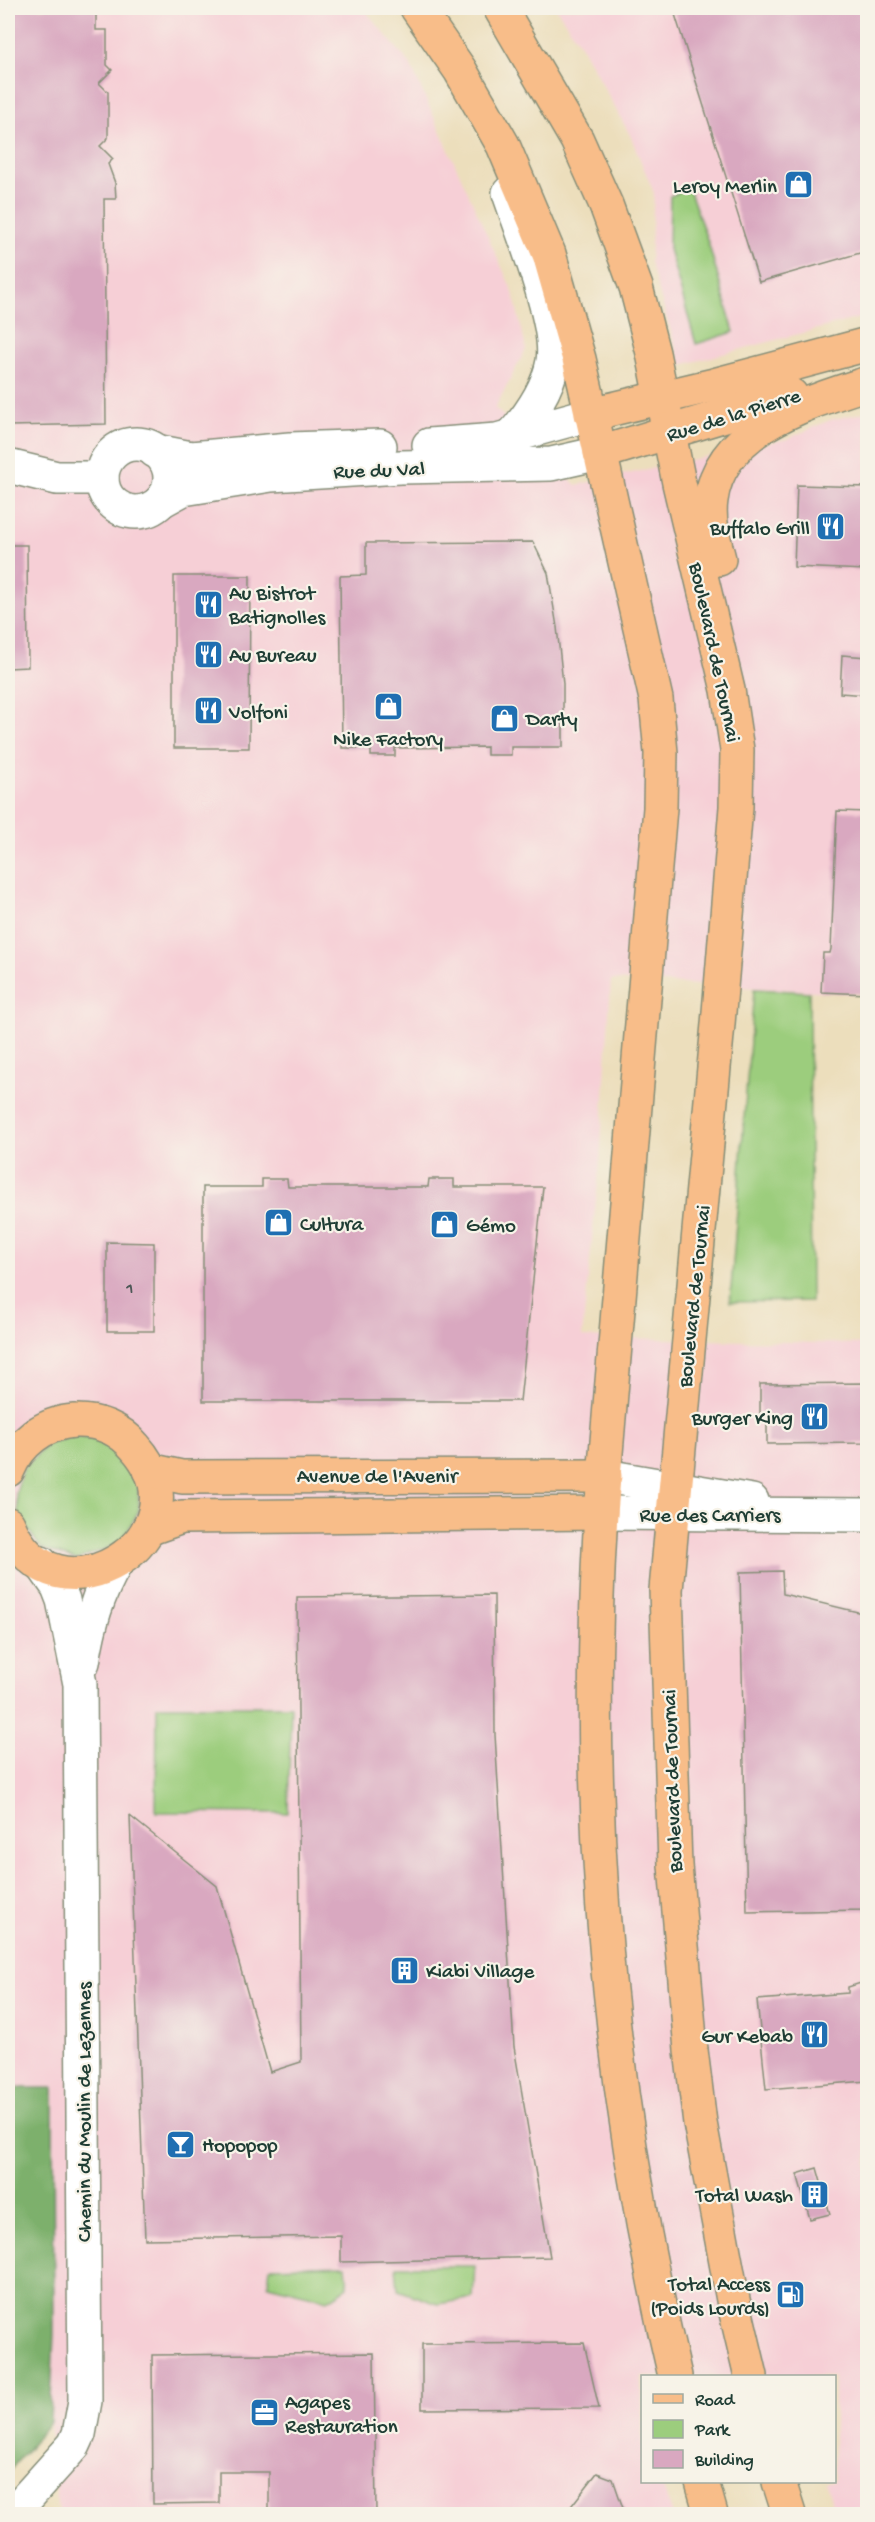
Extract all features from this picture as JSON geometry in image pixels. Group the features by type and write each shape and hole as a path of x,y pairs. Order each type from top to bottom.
{"main road":[{"path":"417,8 474,92 513,166 544,239 569,318 653,678 659,726 661,784 658,854 601,1514 596,1714 602,1914 622,2100 633,2171 675,2375"},
{"name":"Boulevard de Tournai","path":"500,8 564,115 606,205 636,287 728,690 736,750 736,807 721,990 672,1500 666,1590 668,1707 677,1906 684,1983 700,2123 733,2300 751,2375"},
{"name":"Rue de la Pierre","path":"663,398 867,344"},
{"path":"736,750 738,652 711,518 711,500 717,481 734,453 767,423 804,404 867,381"},
{"name":"Rue de la Pierre","path":"600,453 787,396 867,381"},
{"path":"591,414 663,398"},
{"path":"8,1466 23,1445 40,1431 55,1425 80,1421 106,1426 121,1434 138,1450 150,1470 155,1500 148,1529 135,1548 117,1563 102,1570 79,1573 63,1572 41,1563 22,1548 9,1530"},
{"name":"Avenue de l'Avenir","path":"150,1470 182,1477 605,1476"},
{"name":"Avenue de l'Avenir","path":"148,1529 182,1517 601,1514"},
{"path":"703,2483 711,2514"},
{"path":"780,2483 789,2514"}],"street":[{"path":"474,92 534,268 554,347 551,368 541,394 511,437"},
{"name":"Rue du Val","path":"155,451 180,457 203,458 290,449 476,443 511,437 591,414"},
{"path":"142,444 155,451 162,457 168,470 168,488 161,501 140,511 122,508 108,496 102,478 105,464 118,449 142,444"},
{"name":"Rue du Val","path":"161,501 183,489 271,475 400,467 551,464 600,453"},
{"path":"8,466 57,478 102,478"},
{"name":"Rue des Carriers","path":"605,1476 672,1500 867,1515"},
{"name":"Rue des Carriers","path":"601,1514 672,1500"},
{"name":"Chemin du Moulin de Lezennes","path":"41,1563 58,1587 63,1600 80,1684"},
{"name":"Chemin du Moulin de Lezennes","path":"12,2514 74,2445 81,2427 85,2401 80,1684 94,1607 103,1585 117,1563"}],"shaded area":[{"path":"8,8 363,8 410,64 513,292 526,349 495,408 576,485 787,439 830,420 867,412 867,994 611,980 600,1161 582,1337 867,1344 867,2514 835,2514 826,2483 836,2483 836,2375 641,2375 641,2483 661,2483 673,2514 58,2514 50,2422 54,2334 53,2088 8,2088"},
{"path":"556,8 867,8 867,316 681,365 650,262 654,193 630,135 583,49"}],"green space":[{"path":"689,189 708,242 734,332 696,344 669,249 670,196"},
{"path":"754,989 809,992 811,1301 730,1302"},
{"path":"74,1436 98,1440 120,1452 138,1485 139,1510 121,1543 76,1560 41,1548 19,1517 16,1493 23,1469 49,1443"},
{"path":"157,1706 291,1706 288,1813 156,1812"},
{"path":"8,2088 53,2088 54,2334 50,2422 8,2473"},
{"path":"346,2265 348,2287 328,2300 268,2285 270,2267"},
{"path":"396,2266 475,2266 473,2298 438,2304 398,2290"}],"building":[{"path":"8,8 96,8 96,30 107,30 107,65 112,70 99,83 108,92 108,138 100,146 113,159 108,164 115,183 116,199 104,199 106,424 8,426"},
{"name":"Leroy Merlin","path":"673,8 867,8 867,251 759,282"},
{"name":"Buffalo Grill","path":"797,485 867,487 867,570 794,567"},
{"path":"533,542 548,573 557,627 563,684 563,747 511,747 511,755 487,755 487,747 395,748 395,756 371,756 371,748 342,748 340,576 366,575 366,543"},
{"path":"8,545 27,545 28,667 8,668"},
{"path":"174,576 250,576 249,748 174,748"},
{"path":"842,655 867,657 867,695 840,693"},
{"path":"837,811 867,812 867,994 821,992 823,953 830,953 831,949"},
{"path":"262,1179 287,1179 288,1187 428,1187 429,1179 454,1179 454,1187 543,1187 520,1401 203,1401 203,1187 262,1187"},
{"path":"107,1242 154,1243 154,1331 107,1331"},
{"name":"Burger King","path":"867,1383 867,1443 767,1444 767,1422 760,1422 760,1384"},
{"path":"782,1571 783,1594 862,1613 861,1624 867,1624 867,1910 747,1912 740,1572"},
{"name":"Kiabi Village","path":"494,1595 495,1735 514,2047 550,2257 341,2262 341,2236 145,2239 130,1816 217,1886 270,2072 301,2062 297,1597"},
{"name":"Gur Kebab","path":"867,1981 867,2081 766,2089 757,2000 848,1993 848,1987"},
{"name":"Total Wash","path":"817,2168 830,2214 810,2219 797,2174"},
{"path":"584,2343 599,2408 422,2409 422,2344"},
{"name":"Agapes Restauration","path":"374,2353 376,2514 269,2514 269,2472 219,2472 219,2503 153,2504 152,2355"},
{"path":"597,2473 613,2479 625,2514 565,2514"}],"place":[{"name":"Leroy Merlin","path":"798,185"},
{"name":"Buffalo Grill","path":"831,527"},
{"name":"Au Bistrot Batignolles","path":"208,604"},
{"name":"Au Bureau","path":"208,654"},
{"name":"Nike Factory","path":"388,707"},
{"name":"Volfoni","path":"208,711"},
{"name":"Darty","path":"505,718"},
{"name":"Cultura","path":"279,1223"},
{"name":"Gémo","path":"445,1224"},
{"name":"Burger King","path":"814,1417"},
{"name":"Kiabi Village","path":"405,1970"},
{"name":"Gur Kebab","path":"814,2035"},
{"name":"Hopopop","path":"181,2144"},
{"name":"Total Wash","path":"814,2194"},
{"name":"Total Access (Poids Lourds)","path":"791,2295"},
{"name":"Agapes Restauration","path":"264,2413"}]}
